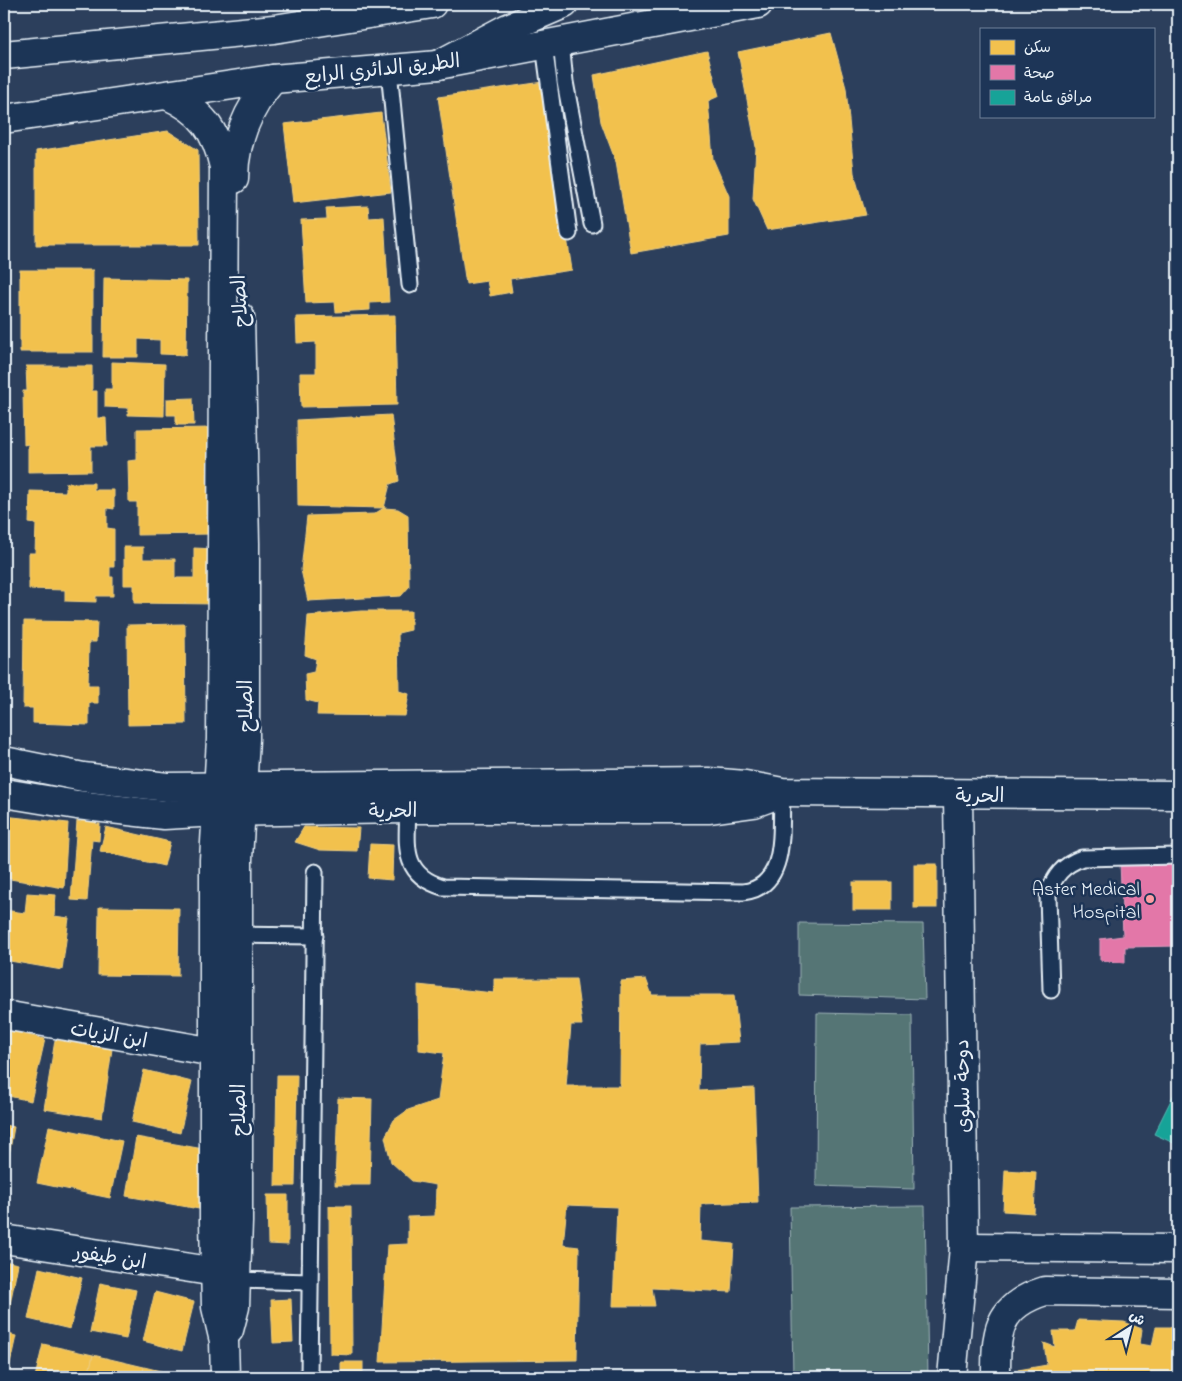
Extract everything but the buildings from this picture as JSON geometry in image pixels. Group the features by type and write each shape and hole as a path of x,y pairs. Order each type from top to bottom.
{"street":[{"path":"4,55 274,29 432,4"},
{"path":"438,65 508,28 564,4"},
{"name":"الطريق الدائري الرابع","path":"4,119 273,79 438,65 758,4"},
{"name":"الصلاح","path":"226,1276 238,935 238,859 230,799 222,610 221,449 230,218 237,144 244,120 273,79"},
{"name":"الصلاح","path":"167,95 184,103 200,116 216,140 224,167 230,218"},
{"name":"الحرية","path":"4,761 83,777 167,788 230,799 408,809 710,809 754,803 782,792"},
{"name":"الحرية","path":"4,793 77,805 164,815 230,799 708,782 745,784 782,792 958,795 1178,795"},
{"name":"دوحة سلوى","path":"952,1377 964,1247 958,795"},
{"name":"الصلاح","path":"225,1377 224,1340 236,1307 226,1276 214,1052 214,860 230,799"},
{"name":"ابن الزيات","path":"4,1015 214,1052"},
{"name":"ابن طيفور","path":"4,1239 226,1276"},
{"path":"964,1247 1178,1249"},
{"path":"1084,1248 1084,1291"},
{"path":"996,1377 997,1338 1003,1321 1013,1307 1028,1296 1045,1291 1178,1293"}],"lane":[{"path":"553,43 565,82 592,224"},
{"path":"553,43 569,233"},
{"path":"389,70 410,285"},
{"path":"408,809 407,852 410,862 424,879 443,887 743,892 762,887 775,872 782,792"},
{"path":"1051,990 1048,895 1052,883 1060,872 1070,863 1082,858 1178,856"},
{"path":"309,1377 315,872"},
{"path":"238,935 315,936"},
{"path":"226,1276 310,1282"}],"green space":[{"path":"799,923 923,924 925,999 799,995"},
{"path":"817,1013 912,1015 914,1189 816,1186"},
{"path":"925,1206 928,1377 793,1377 790,1207"}],"place":[{"name":"Aster Medical Hospital","path":"1150,899"}]}
